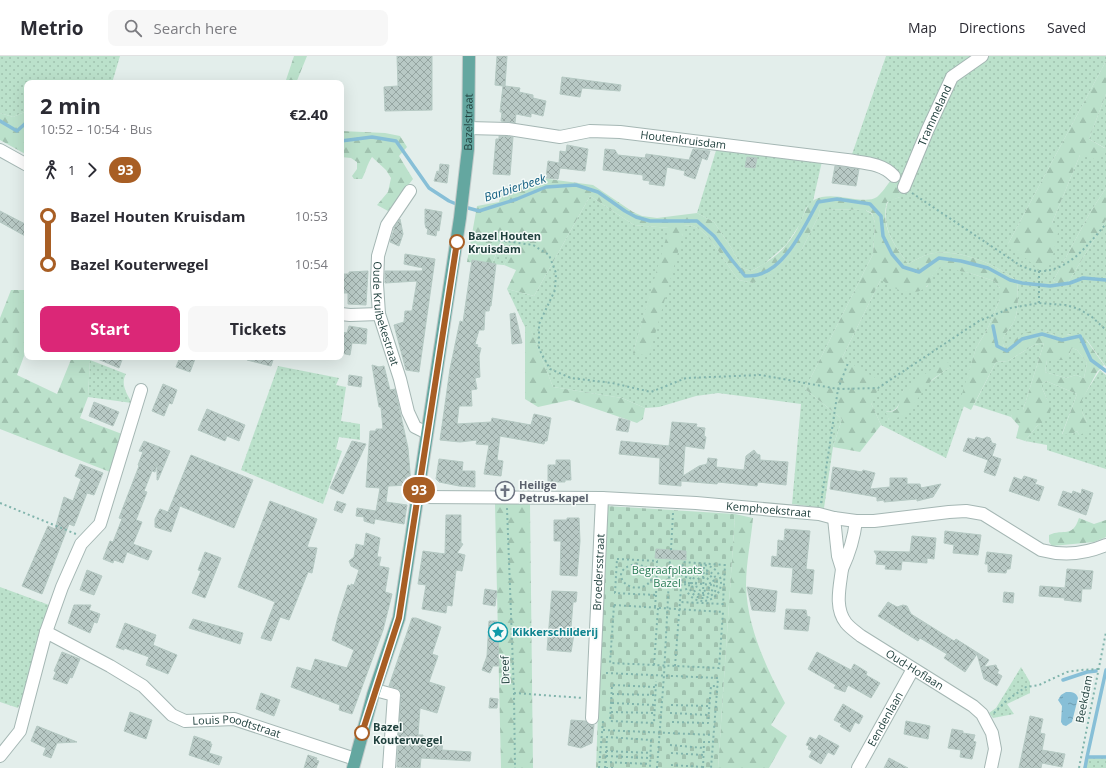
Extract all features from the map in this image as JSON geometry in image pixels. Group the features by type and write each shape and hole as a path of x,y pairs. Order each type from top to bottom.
{"main road":[{"name":"Bazelstraat","path":"354,763 375,690 399,618 460,218 468,149 469,56"}],"street":[{"name":"Trammeland","path":"904,187 928,128 952,77 982,56"},
{"name":"Houtenkruisdam","path":"468,128 508,129 560,137 590,131 620,132 848,160 888,169 894,176"},
{"path":"0,150 24,163"},
{"name":"Oude Kruibekestraat","path":"410,191 387,225 378,256 377,284 380,314 400,379 408,412 415,427 427,433"},
{"path":"344,314 380,314"},
{"path":"0,756 20,731 46,632 68,572 81,544 100,524 141,390"},
{"name":"Kemphoekstraat","path":"417,497 507,499 602,498 696,502 819,514 856,521 874,521 966,511 982,514 1041,550 1061,554 1081,552 1106,545"},
{"name":"Broedersstraat","path":"598,717 593,699 602,498"},
{"name":"Oud-Hoflaan","path":"834,518 838,556 842,569"},
{"name":"Oud-Hoflaan","path":"856,521 855,531 848,556 842,569 839,594 840,609 846,622 861,636 973,706 982,714 992,733 995,749 991,768"},
{"name":"Louis Poodtstraat","path":"46,632 110,666 143,686 172,715 186,721 234,719 354,763"},
{"name":"Eendenlaan","path":"858,768 912,669"},
{"path":"375,690 394,695 389,768"}],"path":[{"path":"904,187 1021,266 1039,271 1055,269 1064,265 1085,248 1106,224"},
{"path":"458,234 533,245 549,255 556,273 555,290 539,324 538,348 550,369 571,378 612,383 651,392 686,378 761,375 838,389 878,388 979,321 1011,308 1039,302 1066,305 1079,309 1092,317 1106,330"},
{"path":"1039,271 1039,302"},
{"path":"819,514 838,389 848,363"},
{"name":"Dreef","path":"507,499 514,693 515,768"},
{"path":"671,550 674,502"},
{"path":"0,503 87,538"},
{"path":"654,665 657,561 617,559 615,592 656,595"},
{"path":"657,768 665,666 670,559"},
{"path":"636,564 637,560"},
{"path":"675,666 679,609 680,602 683,582 683,562 704,565 725,565 718,594 714,598 708,601 702,600 680,602"},
{"path":"636,564 652,573 651,581 642,587 630,587 621,580 620,575 628,565 636,564"},
{"path":"702,600 704,565"},
{"path":"704,565 714,570 719,575 723,604 692,598 688,594 683,582 687,574 694,568 704,565"},
{"path":"702,600 691,592 688,583 694,572 704,570 712,573 721,585"},
{"path":"704,574 710,576 714,582 714,585 709,592 703,594 696,592 692,586 692,583 695,576 704,574"},
{"path":"651,578 656,578"},
{"path":"696,584 698,579 703,578 709,580 710,584"},
{"path":"683,582 721,585"},
{"path":"696,584 697,587 703,590"},
{"path":"703,590 708,588 710,584"},
{"path":"702,600 712,594 721,585"},
{"path":"635,594 636,587"},
{"path":"614,605 667,608 722,612 719,668 610,663 614,605"},
{"name":"Beekdam","path":"1079,768 1106,632"},
{"path":"986,721 1007,700 1026,687 1039,685 1067,672 1098,669"},
{"path":"606,679 606,672 718,678 711,768"},
{"path":"655,687 612,686 610,721 654,722 656,681"},
{"path":"672,722 708,723 711,686 718,686"},
{"path":"514,693 593,699"},
{"path":"612,694 655,695"},
{"path":"611,703 655,705"},
{"path":"671,705 709,706"},
{"path":"611,712 654,713"},
{"path":"670,713 708,715"},
{"path":"598,717 603,730 599,768"},
{"path":"603,730 714,735"},
{"path":"614,768 605,768 607,737 651,740 650,768"},
{"path":"671,764 703,767 704,742 713,742"},
{"path":"670,746 704,748"},
{"path":"606,751 651,752"},
{"path":"671,752 703,755"},
{"path":"606,756 650,758"},
{"path":"605,762 650,764"}],"green space":[{"path":"0,56 120,56 113,80 24,80 24,112 13,117 0,113"},
{"path":"294,56 307,56 297,80 286,80"},
{"path":"886,56 1106,56 1106,61 1008,244 1052,223 1080,155 1105,148 1089,139 1106,94 1106,188 1091,211 1053,281 1066,286 1106,220 1106,367 1087,340 1069,334 1064,336 1055,335 1045,331 1013,342 1004,347 1004,336 1013,323 1016,315 1018,290 1017,281 999,269 967,256 944,252 921,257 908,264 893,242 887,227 886,210 888,201 900,197 899,188 891,180 894,176 850,160"},
{"path":"1106,61 1106,94 1089,139 1106,149 1098,160 1080,155 1052,223 1058,233 1052,259 1040,270 1008,244"},
{"path":"24,112 24,153 0,140 0,113 13,117"},
{"path":"344,131 385,133 400,136 407,147 399,156 413,179 388,211 377,205 388,192 391,178 386,170 372,157 362,179 354,179 352,176 357,169 357,162 351,158 344,157"},
{"path":"718,144 823,157 813,201 806,208 800,224 786,245 764,264 751,271 742,268 732,249 714,222 697,213"},
{"path":"541,178 593,185 633,212 642,216 657,218 697,213 714,222 732,249 742,268 751,271 761,266 784,248 796,231 807,207 814,200 829,196 864,200 871,199 877,197 891,180 904,192 900,197 887,202 885,219 893,242 908,264 921,257 934,253 956,253 989,264 1017,281 1017,310 1013,323 1004,336 1004,347 1023,334 1034,330 1045,331 1055,335 1082,334 1104,365 1097,372 1082,400 1082,412 1087,422 1087,432 1079,435 1077,431 1072,434 1062,435 1077,394 1046,381 1042,384 1042,388 1051,408 1049,418 1037,426 1025,441 1016,438 1019,426 1011,417 1013,410 1023,410 1044,343 1034,345 1008,361 996,362 971,410 959,404 976,348 987,330 1000,299 1000,288 994,281 943,267 935,272 927,286 916,292 897,289 885,283 881,279 842,358 882,382 871,403 881,425 860,452 833,447 842,419 805,389 873,254 875,223 872,213 865,210 820,209 818,217 802,249 769,276 753,283 739,280 711,241 699,229 692,226 683,226 683,234 649,356 633,353 669,228 634,225 590,196 534,296 507,289 516,270 504,265 515,243 501,241 492,264 467,262 477,206 499,202 502,191 531,180","holes":["1072,348 1077,350 1087,363 1084,378 1076,375 1066,378 1045,372 1047,360 1065,360"]},
{"path":"1106,188 1106,220 1066,286 1053,281 1091,211"},
{"path":"590,196 634,225 670,228 633,353 683,234 683,226 692,226 699,229 711,241 739,280 753,283 802,249 818,217 820,209 865,210 872,214 875,223 873,254 805,389 842,419 833,447 824,508 792,504 801,404 718,393 696,396 659,407 645,408 622,398 553,387 529,326 525,327 507,289 534,296"},
{"path":"502,241 516,243 504,265 492,264"},
{"path":"943,266 994,281 1000,288 1000,299 987,330 976,348 960,404 964,406 946,458 881,425 871,403 842,358 881,279 927,287 934,272","holes":["950,367 926,386 889,420 886,411 893,410 898,406 903,391"]},
{"path":"11,290 24,290 24,356 17,375 57,394 71,360 90,360 88,397 80,418 122,434 110,472 0,429 0,318"},
{"path":"529,325 553,387 622,398 645,408 643,419 637,423 570,400 538,407 525,399 525,327"},
{"path":"1044,343 1023,410 1014,410 1011,417 974,405 996,362 1008,361 1034,345"},
{"path":"1072,348 1077,350 1087,363 1084,378 1076,375 1066,378 1045,372 1047,360 1069,355"},
{"path":"90,360 126,374 124,378 124,385 126,393 132,403 88,397"},
{"path":"947,360 950,367 933,379 903,416 889,420 885,411 890,412 897,409 901,394 904,390 929,371"},
{"path":"278,366 339,378 336,385 346,387 341,421 360,424 360,440 339,437 336,449 342,451 323,504 241,470"},
{"path":"1100,370 1106,375 1106,469 1047,450 1047,445 1025,441 1037,426 1049,417 1047,399 1042,388 1042,384 1046,381 1077,394 1062,434 1072,434 1077,431 1079,435 1087,422 1082,412 1081,400"},
{"path":"530,503 533,768 501,768 495,504"},
{"name":"Begraafplaats Bazel","path":"607,506 735,514 718,768 596,768 604,547"},
{"path":"735,514 753,518 746,577 747,601 759,646 785,703 771,725 787,736 769,768 718,768"},
{"path":"1079,518 1094,524 1106,520 1106,537 1094,542 1052,546 1049,542 1049,535 1070,531 1073,529"},
{"path":"0,587 49,605 22,699 18,708 0,702"},
{"path":"1021,667 1030,682 1030,693 1007,704 1014,714 993,718 989,713 996,708"},
{"path":"1087,757 1106,757 1106,768 1083,768"}],"water":[{"path":"1066,692 1074,693 1078,698 1072,722 1066,726 1061,722 1062,706 1058,700 1061,695"}],"building":[{"path":"397,56 432,56 432,110 385,111 384,87 398,86"},
{"path":"497,56 507,56 505,86 520,88 519,92 533,95 533,98 546,101 543,116 531,113 531,117 516,114 515,123 501,121 502,112 500,112 503,86 495,85"},
{"path":"562,77 621,85 620,91 582,88 580,97 560,94"},
{"path":"499,136 513,137 510,175 493,174 496,139 499,139"},
{"path":"567,145 588,149 585,171 560,168 558,179 546,178 548,161 559,163 560,151 566,152"},
{"path":"605,149 615,150 618,155 645,158 646,154 689,160 693,149 710,151 707,160 702,158 695,179 684,175 685,171 667,167 664,186 649,184 650,181 643,180 643,175 603,170"},
{"path":"747,157 757,158 755,168 745,167"},
{"path":"440,164 449,165 447,183 434,181 437,171 439,172"},
{"path":"835,166 859,169 856,186 832,183"},
{"path":"425,209 442,212 439,231 437,230 436,236 427,234 428,229 426,228 425,224"},
{"path":"0,211 24,223 24,235 0,222"},
{"path":"400,219 403,234 399,246 390,242 395,226"},
{"path":"405,254 435,259 419,372 406,370 394,325 404,322 405,311 412,311 417,281 385,283 385,271 422,271 423,268 404,264"},
{"path":"472,260 496,264 491,306 489,311 485,311 484,330 479,330 475,344 478,345 477,347 481,348 479,356 480,377 475,378 477,389 471,390 472,406 459,406 457,424 491,422 492,418 531,425 534,414 551,418 547,441 545,441 544,444 500,436 497,460 503,461 501,476 484,474 489,445 476,444 477,440 460,442 440,440 450,369 460,321 463,322"},
{"path":"368,271 366,305 348,304 348,293 344,293 344,274 349,274 349,272"},
{"path":"515,313 522,343 512,344 510,314"},
{"path":"349,326 367,329 366,344 352,343 350,355 344,354 344,332 347,333"},
{"path":"100,360 122,360 119,368"},
{"path":"179,360 195,360 190,372 176,367"},
{"path":"247,360 273,360 271,366"},
{"path":"372,365 379,367 384,366 390,390 395,389 408,448 411,485 388,486 386,502 407,505 404,524 375,519 374,524 364,521 364,517 356,516 357,508 376,511 380,488 366,487 370,431 383,429 381,407 379,407"},
{"path":"349,375 362,377 361,387 348,385"},
{"path":"163,384 177,390 172,404 169,403 164,416 152,411"},
{"path":"94,402 119,412 113,426 89,416"},
{"path":"207,409 245,425 239,441 227,436 225,441 198,430"},
{"path":"619,418 630,421 628,432 616,430"},
{"path":"672,422 697,424 696,427 705,428 704,436 706,437 704,449 685,446 683,476 699,466 707,464 708,458 717,459 716,467 744,470 746,456 754,450 760,455 760,460 788,462 786,485 758,482 757,486 718,482 717,484 681,481 681,486 659,484 660,458 619,454 621,441 669,446"},
{"path":"976,437 983,439 987,437 990,438 992,443 996,444 992,456 1001,459 995,476 984,472 988,460 963,451 968,438 975,440"},
{"path":"144,441 170,451 158,480 157,465 155,472 152,471 144,491 147,492 136,520 142,522 133,544 152,551 148,560 127,552 123,563 114,560 113,563 103,559 110,541 113,542 122,519 119,518 139,466 138,465 143,452 139,451"},
{"path":"352,441 366,444 343,494 330,488"},
{"path":"191,455 253,480 234,528 180,506 171,532 155,527 155,519 160,509 168,512"},
{"path":"439,459 463,462 462,471 475,471 475,487 459,486 439,482 436,479"},
{"path":"556,460 570,460 571,480 565,480 565,482 548,482 548,465 556,465"},
{"path":"80,464 103,473 94,495 87,493 74,526 69,524 42,594 22,586 48,526 55,529 64,497 73,501 81,479 75,476"},
{"path":"833,467 862,472 863,470 875,473 870,489 890,487 890,478 907,478 907,484 920,484 921,488 941,484 933,497 917,501 917,499 884,502 884,500 877,501 877,497 830,489"},
{"path":"1024,476 1037,480 1035,484 1044,487 1039,501 1009,491 1014,477 1022,480"},
{"path":"1082,489 1093,493 1086,515 1058,505 1063,491 1072,494 1073,491 1081,494"},
{"path":"270,501 317,519 307,547 317,548 312,573 308,572 289,620 280,617 271,641 261,638 275,602 238,587"},
{"path":"337,501 346,504 342,513 334,510"},
{"path":"446,515 461,515 461,543 463,544 457,553 465,555 462,571 456,570 452,606 447,605 446,613 422,609 426,585 418,584 423,551 445,554"},
{"path":"567,518 579,518 580,541 577,576 560,575 561,541 554,541 554,520 567,520"},
{"path":"785,529 810,531 806,569 814,570 812,594 791,592 793,568 771,566 772,556 777,557 778,540 784,541"},
{"path":"945,531 981,535 978,555 953,553 954,545 944,543"},
{"path":"366,533 380,538 377,557 381,557 379,566 389,568 385,592 392,594 383,630 352,714 339,710 340,705 291,687 297,667 311,671 315,659 347,668 354,650 332,640 348,585 354,585 359,570 351,566 349,561 354,557 356,544 364,546"},
{"path":"912,536 936,538 934,559 927,558 927,563 902,561 901,570 885,569 886,565 876,564 877,556 874,551 910,552"},
{"path":"656,549 686,551 686,560 655,558"},
{"path":"205,552 221,558 205,598 192,593 201,571 198,570"},
{"path":"987,552 1012,555 1010,569 1007,569 1006,573 988,572 988,564 985,564"},
{"path":"1067,569 1093,571 1091,589 1082,589 1081,602 1064,600 1065,598 1039,596 1040,586 1065,588"},
{"path":"87,570 102,576 94,595 80,590"},
{"path":"747,587 777,591 775,612 752,610"},
{"path":"485,589 497,591 495,606 483,604"},
{"path":"552,591 577,592 576,602 573,602 571,628 575,628 571,652 547,650"},
{"path":"1004,592 1014,593 1013,603 1003,602"},
{"path":"888,602 897,607 903,605 907,606 911,614 954,641 956,639 989,660 984,667 996,665 999,670 997,673 1002,676 997,686 984,679 977,654 965,672 944,658 947,654 920,638 918,641 878,616"},
{"path":"74,605 91,605 89,610 100,614 97,623 94,622 90,633 68,623"},
{"path":"786,609 806,610 807,616 810,617 808,631 784,629"},
{"path":"412,618 441,627 432,654 438,656 429,682 445,687 437,713 420,708 418,735 423,735 422,740 443,741 442,750 471,752 470,761 421,758 420,768 397,767 401,690 389,686"},
{"path":"193,619 243,633 240,644 189,628"},
{"path":"489,621 497,621 499,666 493,666 490,673 482,670 487,656"},
{"path":"125,623 156,635 153,645 177,655 168,674 146,665 149,657 124,648 124,650 116,647"},
{"path":"62,652 80,659 72,678 70,677 67,684 53,679 56,672 54,671"},
{"path":"817,652 851,670 854,664 867,672 866,675 880,683 871,698 848,685 845,692 834,688 836,685 808,669"},
{"path":"261,693 280,700 274,716 256,709"},
{"path":"490,698 498,699 497,708 489,708"},
{"path":"843,704 863,716 859,724 855,722 850,732 840,726 842,724 834,720"},
{"path":"130,712 152,720 146,739 124,731"},
{"path":"1030,716 1043,719 1040,733 1045,734 1042,750 1065,754 1062,767 1042,763 1041,768 1019,768"},
{"path":"571,720 585,721 588,724 594,725 592,743 581,748 568,745"},
{"path":"906,721 930,726 928,739 904,734"},
{"path":"37,726 77,742 57,743 51,758 43,755 46,748 31,741"},
{"path":"952,729 975,735 973,741 976,742 972,759 960,757 961,750 948,748"},
{"path":"819,735 839,746 834,755 828,752 821,764 809,757 812,751 808,749 809,746 806,745 810,737 816,740"},
{"path":"194,736 211,742 210,744 212,744 209,753 222,757 219,765 189,755"},
{"path":"308,755 317,758 316,760 319,761 316,768 304,768"},
{"path":"889,758 908,768 884,768"}],"waterway":[{"name":"Barbierbeek","path":"0,121 17,131 24,125"},
{"name":"Barbierbeek","path":"344,141 372,137 396,141 429,188 449,201 479,211 517,199 546,187 576,185 598,192 636,217 650,221 697,221 714,236 745,276 758,275 770,270 779,263 794,244 818,202 837,199 870,204 881,216 883,236 892,254 903,267 919,272 939,258 961,261 988,268 1010,280 1022,283 1050,286 1070,283 1083,278 1106,280"},
{"path":"993,326 997,346 1007,351 1022,339 1042,334 1062,340 1080,336 1091,360 1106,371"},
{"path":"1106,670 1087,757 1106,757"},
{"path":"1063,680 1087,672 1096,671"},
{"path":"1085,768 1087,757"}],"bus line":[{"name":"93","path":"362,733 399,618 457,242"}],"place":[{"name":"Bazel Houten Kruisdam","path":"457,242"},
{"name":"Heilige Petrus-kapel","path":"505,491"},
{"name":"Kikkerschilderij","path":"498,632"},
{"name":"Bazel Kouterwegel","path":"362,733"}]}
